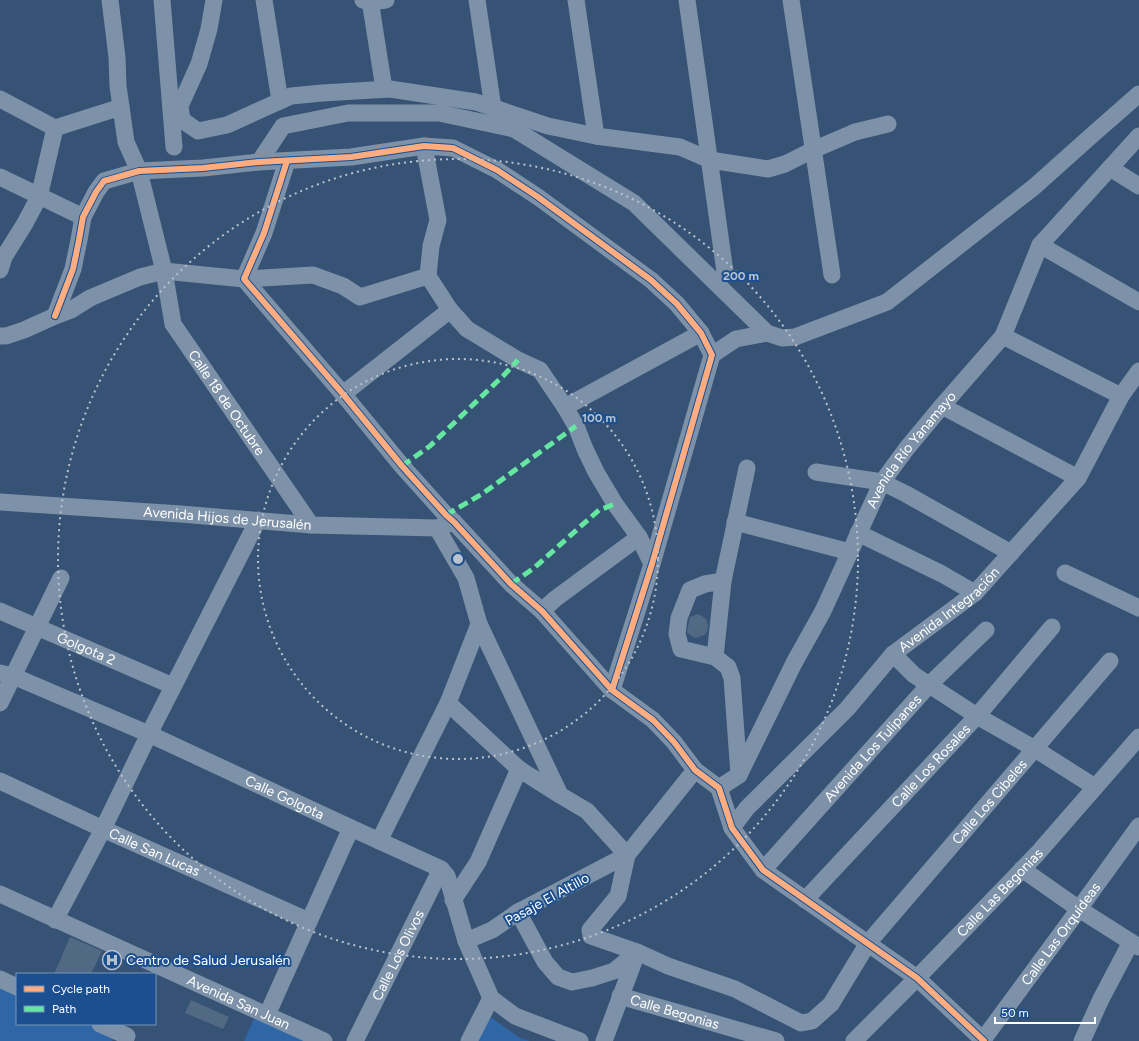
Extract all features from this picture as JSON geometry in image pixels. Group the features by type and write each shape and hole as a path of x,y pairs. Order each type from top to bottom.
{"street":[{"name":"Calle 18 de Octubre","path":"110,0 117,57 118,86 126,142 139,171 164,271 173,324 311,525"},
{"path":"162,0 174,147"},
{"path":"214,0 209,29 199,64 180,106 182,120 198,131 227,125 291,96 390,89 476,102 548,126 596,136 680,147 710,160 768,169 785,164 855,132 888,124"},
{"path":"264,0 280,100"},
{"path":"372,0 384,90"},
{"path":"477,0 493,108"},
{"path":"576,0 596,136"},
{"path":"687,0 725,272"},
{"path":"791,0 832,275"},
{"path":"259,162 283,126 348,113 439,113 514,129 634,203 767,333 782,338 795,336 886,302 1034,187 1139,94"},
{"path":"0,99 55,128 121,107"},
{"path":"1,261 39,197 55,128"},
{"name":"Avenida Río Yanamayo","path":"739,775 794,663 822,611 882,482 907,448 1003,336 1040,246 1139,136"},
{"path":"55,316 73,269 83,217 96,192 104,181 139,171 203,168 259,162 351,157 424,146 453,148 497,170 538,197 651,280 677,304 702,333 712,355"},
{"path":"424,146 438,220 431,246 428,276 450,310 468,330 518,360 540,370 576,426 585,450 596,472 615,504 639,537 652,564"},
{"path":"244,279 264,233 287,161"},
{"path":"1110,168 1139,186"},
{"path":"0,177 83,217"},
{"path":"1040,246 1139,302"},
{"path":"0,336 6,336 24,330 71,310 90,298 140,277 164,271 244,279 313,275 343,286 360,296 428,276"},
{"path":"244,279 402,466 446,515 511,584 542,611 612,690 653,720 674,742 695,770 719,788 732,828 763,870 917,978 983,1041"},
{"path":"342,394 450,310"},
{"path":"565,407 702,333"},
{"path":"612,690 652,564 712,355 736,339 767,333"},
{"path":"1003,336 1121,396"},
{"name":"Avenida Integración","path":"732,828 747,808 847,709 893,654 975,593 1078,478 1121,396 1139,371"},
{"path":"942,406 1078,478"},
{"path":"715,657 723,581 747,468"},
{"path":"816,472 882,482 918,500 1011,553"},
{"name":"Avenida Hijos de Jerusalén","path":"0,502 181,514 311,525 437,528 454,522"},
{"path":"55,920 103,829 173,686 258,520"},
{"path":"735,522 850,552"},
{"path":"437,528 466,578 480,624 560,795"},
{"path":"858,533 942,574 975,593"},
{"path":"542,611 555,599 639,537"},
{"path":"1065,573 1138,604"},
{"path":"0,703 7,674 37,626 62,578"},
{"path":"719,788 739,775 732,678 728,667 715,657 681,649 677,634 679,618 690,590 705,584 723,581"},
{"name":"Golgota 2","path":"0,611 173,686"},
{"path":"379,841 448,703 480,624"},
{"name":"Calle Los Rosales","path":"805,900 977,716 1052,627"},
{"name":"Avenida Los Tulipanes","path":"763,870 929,685 986,630"},
{"path":"893,654 914,675 929,685 977,716 1035,749 1095,787"},
{"name":"Calle Los Cibeles","path":"627,855 618,896 590,930 591,936 638,952 668,966 736,989 800,1023 812,1021 831,1004 868,943 1110,661"},
{"name":"Calle Golgota","path":"7,674 149,734 441,869"},
{"path":"448,703 519,769 587,811 627,855 695,770"},
{"name":"Calle Las Begonias","path":"854,1041 1022,869 1139,737"},
{"path":"453,900 478,862 519,769"},
{"name":"Calle San Lucas","path":"0,781 103,829 309,921"},
{"name":"Calle Las Orquídeas","path":"983,1041 1139,826"},
{"path":"267,1015 351,828"},
{"name":"Pasaje El Altillo","path":"466,941 492,930 518,912 627,855"},
{"path":"441,869 447,876 466,941 491,998 515,1016 570,1039"},
{"name":"Calle Los Olivos","path":"356,1041 441,869"},
{"path":"1022,869 1079,909 1135,944 1101,999 1082,1041"},
{"name":"Avenida San Juan","path":"0,894 157,971 267,1015 324,1041"},
{"path":"518,912 545,962 558,976 572,982 614,971 638,952"},
{"path":"604,1041 638,952"},
{"path":"0,979 16,987"},
{"name":"Calle Begonias","path":"620,996 776,1041"},
{"path":"469,1041 491,998"},
{"path":"103,1025 129,1034"}],"shaded area":[{"path":"0,985 16,993 16,1025 89,1025 109,1034 113,1039 112,1041 0,1041"},
{"path":"255,1016 307,1041 244,1041"},
{"path":"489,1016 520,1038 530,1041 478,1041"}],"building":[{"path":"698,614 706,619 708,625 707,632 696,638 687,632 690,617"},
{"path":"70,937 102,951 91,973 54,973"},
{"path":"191,1000 229,1017 223,1029 185,1013"}],"marked path":[{"path":"402,466 430,446 518,360"},
{"path":"446,515 482,494 576,426"},
{"path":"511,584 534,568 599,510 615,504"}],"cycle path":[{"path":"55,316 73,269 83,217 96,192 104,181 139,171 203,168 259,162 351,157 424,146 453,148 497,170 538,197 651,280 677,304 701,333 712,355 652,564 612,690"},
{"path":"287,161 264,233 244,279 343,394 402,466 446,515 511,584 542,611 612,690 653,720 674,742 695,770 719,788 732,828 763,870 917,978 984,1041"}],"place":[{"name":"Centro de Salud Jerusalén","path":"112,960"}]}
